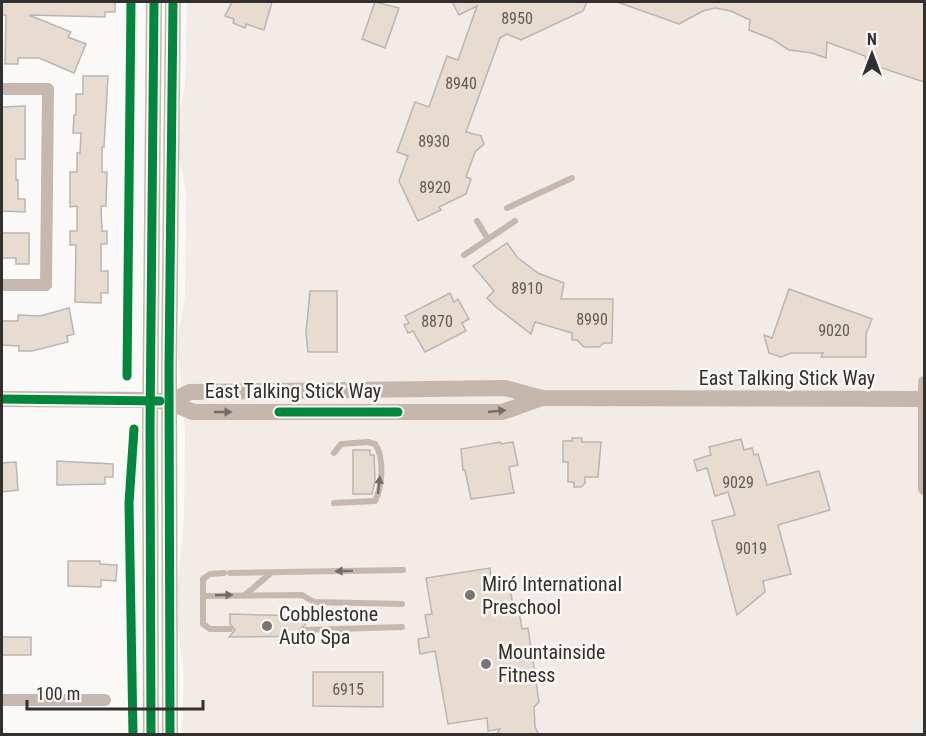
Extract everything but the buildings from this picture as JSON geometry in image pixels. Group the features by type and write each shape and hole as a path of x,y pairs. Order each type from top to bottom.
{"main road":[{"path":"151,735 150,400 154,2"},
{"path":"170,735 169,402 173,2"},
{"path":"153,41 161,61 160,155 161,159 171,166"},
{"path":"398,412 408,400 454,398 486,388"},
{"name":"East Talking Stick Way","path":"169,402 190,392 486,388 505,388 542,398 924,394"},
{"name":"East Talking Stick Way","path":"169,402 193,412 502,412 542,398"},
{"path":"2,399 169,402"}],"street":[{"path":"2,89 48,89 46,285 2,285"},
{"path":"924,394 924,489"},
{"path":"2,700 105,700"}],"lane":[{"path":"507,208 572,178"},
{"path":"465,255 514,220"},
{"path":"477,221 488,239"},
{"path":"334,453 341,444 369,442 375,444 380,456 379,494 375,501 334,503"},
{"path":"230,629 210,629 203,624 203,579 210,574 403,570"},
{"path":"246,595 271,573"},
{"path":"202,596 302,595 314,602 402,604"},
{"path":"304,630 402,627"}],"shaded area":[{"path":"187,2 924,2 924,734 182,734 184,675 178,633 178,580 184,518 185,433 177,342 185,297 186,192 178,151 179,116 185,86"}],"cycle path":[{"path":"127,376 131,2"},
{"path":"151,734 150,429 154,2"},
{"path":"170,734 169,368 173,2"},
{"path":"2,399 160,401"},
{"path":"279,412 398,412"},
{"path":"133,734 129,503 134,429"}],"place":[{"name":"Miró International Preschool","path":"470,595"},
{"name":"Cobblestone Auto Spa","path":"267,626"},
{"name":"Mountainside Fitness","path":"486,664"}]}
